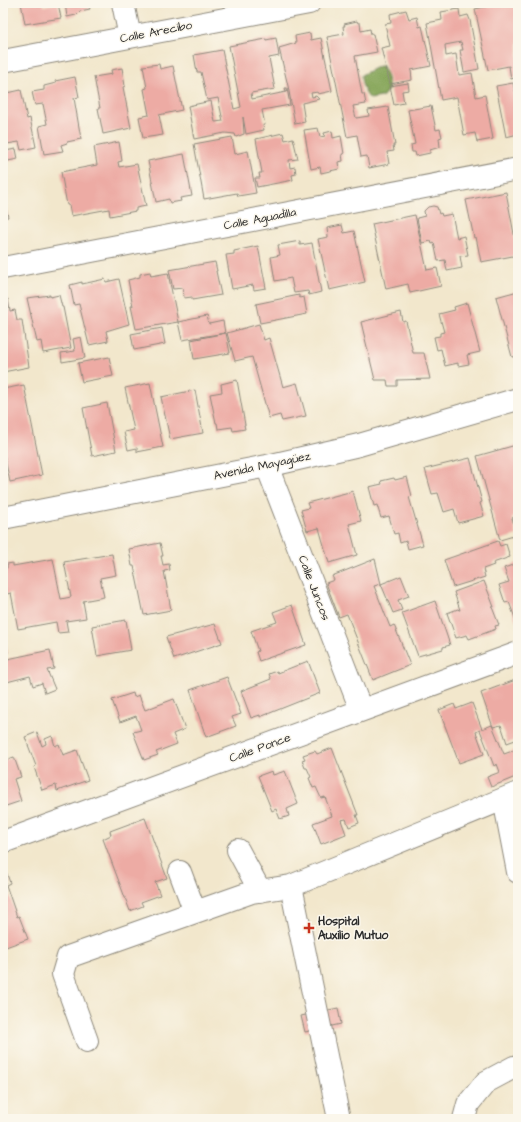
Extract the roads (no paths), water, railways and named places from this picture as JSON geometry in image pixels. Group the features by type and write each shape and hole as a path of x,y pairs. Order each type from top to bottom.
{"street":[{"path":"123,3 130,37"},
{"name":"Calle Arecibo","path":"3,61 309,3"},
{"name":"Calle Aguadilla","path":"3,268 518,169"},
{"name":"Avenida Mayagüez","path":"3,518 267,466 359,445 518,399"},
{"name":"Calle Juncos","path":"267,466 361,710"},
{"name":"Calle Ponce","path":"3,842 518,653"},
{"path":"87,1041 63,974 68,957 252,892 291,886 511,796 518,872"},
{"path":"238,850 260,891"},
{"path":"180,872 195,912"},
{"path":"291,886 339,1119"},
{"path":"464,1119 468,1104 486,1082 514,1067 518,1067"}],"place":[{"name":"Hospital Auxilio Mutuo","path":"309,928"}]}
